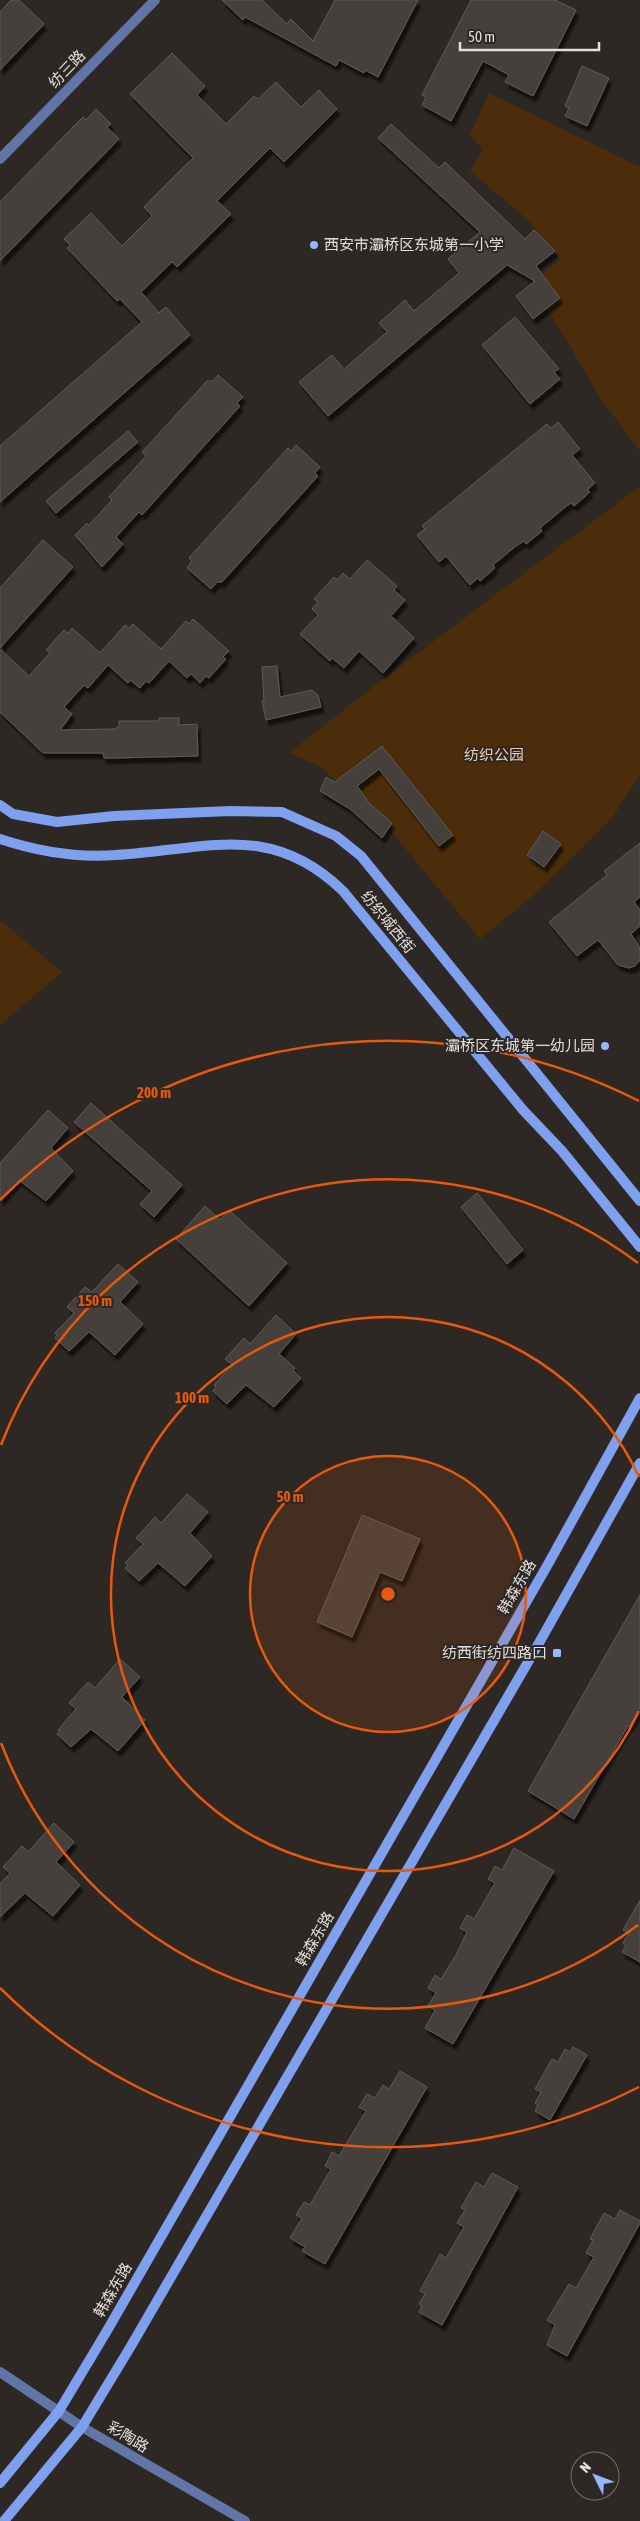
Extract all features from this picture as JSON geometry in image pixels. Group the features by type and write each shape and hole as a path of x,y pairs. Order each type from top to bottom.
{"main road":[{"name":"纺织城西街","path":"0,805 13,814 58,822 114,816 230,811 282,812 336,836 361,856 640,1201"},
{"name":"纺织城西街","path":"0,839 53,854 77,856 117,855 217,845 259,845 287,852 312,866 329,877 343,891 523,1110 562,1151 640,1247"},
{"name":"韩森东路","path":"0,2483 59,2411 527,1600 640,1398"},
{"path":"4,2521 82,2427 529,1660 640,1464"}],"street":[{"name":"纺三路","path":"0,159 155,0"},
{"name":"彩陶路","path":"0,2372 82,2427 245,2521"}],"green space":[{"path":"489,93 640,167 640,451 601,399 532,282 560,260 528,220 470,171 483,149 470,135"},
{"name":"纺织公园","path":"640,486 640,775 612,818 533,896 480,939 390,830 355,796 319,766 289,753 382,680"},
{"path":"0,920 62,972 0,1025"}],"building":[{"path":"11,0 19,0 44,24 0,70 0,12"},
{"path":"222,0 262,0 287,24 291,19 313,41 335,0 418,0 378,77 365,70 364,73 339,60 336,66 245,17 243,20"},
{"path":"471,0 555,0 576,10 533,96 505,82 509,75 483,61 451,121 422,105 426,97 422,95"},
{"path":"172,53 205,86 197,95 226,124 254,96 258,99 276,82 301,107 319,90 337,109 284,162 270,148 217,201 231,214 177,267 172,262 141,292 159,313 166,307 190,335 0,502 0,446 142,322 120,299 117,301 67,248 70,245 64,239 91,213 122,246 152,216 144,207 193,158 130,94"},
{"path":"582,66 609,78 587,126 565,116 569,108 565,106"},
{"path":"96,109 111,124 107,127 119,139 0,261 0,202 83,117 86,120"},
{"path":"391,124 439,168 445,162 525,239 534,230 555,251 536,266 560,298 533,319 516,296 535,281 507,265 328,416 299,382 332,355 344,369 387,332 379,323 405,300 414,311 459,273 448,259 480,232 378,138"},
{"path":"515,317 559,369 554,372 560,379 530,404 482,345"},
{"path":"218,375 243,397 237,403 240,406 142,515 139,512 116,537 123,544 102,567 75,535 87,523 89,525 112,500 109,497 146,456 142,452 207,381 213,381"},
{"path":"558,422 580,449 572,455 595,483 587,490 590,492 574,506 571,503 564,508 540,528 542,531 526,544 524,541 516,546 493,565 495,568 480,581 478,578 470,585 446,556 439,562 417,535 425,529 422,526 547,424 551,428"},
{"path":"128,431 138,442 56,513 46,501"},
{"path":"296,445 320,467 315,473 318,476 222,582 217,582 211,589 187,568 192,561 189,558 288,448 291,451"},
{"path":"43,540 73,567 0,648 0,588"},
{"path":"367,560 397,586 394,590 405,600 391,616 414,638 383,673 359,651 344,668 332,658 330,661 300,634 318,615 312,609 318,602 314,599 334,577 337,580 343,573 350,579"},
{"path":"193,619 229,651 223,657 226,659 209,678 206,676 200,683 191,674 187,678 169,661 149,683 146,681 140,688 130,680 128,683 108,665 88,688 84,685 64,707 72,714 60,730 114,729 119,727 119,721 159,721 159,718 179,718 179,725 197,724 198,756 104,758 103,753 43,753 0,712 0,649 29,676 50,653 46,650 64,630 68,633 72,628 100,653 125,625 129,628 133,624 161,649 186,621 189,624"},
{"path":"277,666 280,697 312,690 318,695 321,707 266,720 262,701 264,701 262,667"},
{"path":"382,746 453,835 439,846 379,769 357,786 370,804 392,823 382,838 350,809 320,791 326,777 335,782"},
{"path":"543,831 561,844 544,867 527,855"},
{"path":"640,843 640,897 634,902 640,910 640,926 631,934 640,948 640,960 635,966 629,968 618,965 598,940 577,956 549,922 607,875 604,871"},
{"path":"91,1103 182,1185 154,1217 140,1204 152,1191 74,1122"},
{"path":"48,1110 68,1128 51,1148 73,1171 46,1201 19,1180 0,1201 0,1163"},
{"path":"477,1193 523,1250 507,1264 461,1207"},
{"path":"205,1206 220,1220 229,1210 287,1263 249,1306 176,1239"},
{"path":"118,1264 138,1282 120,1302 143,1324 115,1355 89,1332 69,1351 55,1338 57,1335 55,1333 74,1313 67,1307 85,1287 92,1292"},
{"path":"276,1315 296,1334 279,1354 295,1368 293,1370 301,1378 274,1407 246,1385 227,1404 213,1391 216,1387 214,1385 232,1365 225,1359 244,1338 250,1344"},
{"path":"187,1494 208,1512 190,1533 212,1556 185,1586 158,1563 139,1581 125,1568 128,1566 125,1563 143,1544 136,1538 155,1517 161,1523"},
{"path":"362,1515 420,1539 402,1581 380,1572 352,1637 317,1622"},
{"path":"640,1595 640,1708 574,1819 528,1791"},
{"path":"120,1659 140,1677 122,1697 145,1720 118,1751 91,1729 71,1747 57,1734 60,1731 58,1730 76,1709 69,1703 88,1682 95,1688"},
{"path":"54,1823 74,1842 56,1862 80,1885 53,1916 25,1893 0,1917 0,1884 10,1873 3,1867 22,1846 28,1852"},
{"path":"514,1848 554,1871 453,2044 425,2028 435,2010 428,2006 436,1993 428,1988 435,1975 441,1979 456,1955 467,1932 460,1928 467,1915 474,1919 495,1883 488,1879 495,1866 502,1870"},
{"path":"640,1900 640,1962 622,1952 626,1945 623,1943 629,1933 623,1930"},
{"path":"573,2047 587,2055 550,2120 535,2111 538,2105 535,2103 541,2092 535,2089 552,2059 558,2062 565,2049 570,2052"},
{"path":"400,2071 427,2087 325,2264 302,2251 305,2247 290,2238 302,2218 296,2215 304,2202 310,2205 331,2169 325,2166 332,2152 339,2156 366,2111 359,2107 367,2094 375,2098 383,2085 389,2089"},
{"path":"492,2173 518,2187 442,2325 419,2312 422,2306 419,2304 425,2294 420,2291 440,2254 446,2258 464,2227 457,2223 465,2210 461,2208 476,2182 484,2187"},
{"path":"620,2210 640,2221 640,2223 567,2356 547,2345 555,2325 547,2320 569,2284 576,2288 594,2257 586,2253 593,2240 590,2239 604,2213 615,2219"}],"place":[{"name":"西安市灞桥区东城第一小学","path":"314,245"},
{"name":"灞桥区东城第一幼儿园","path":"605,1046"},
{"name":"纺西街纺四路口","path":"557,1653"}]}
